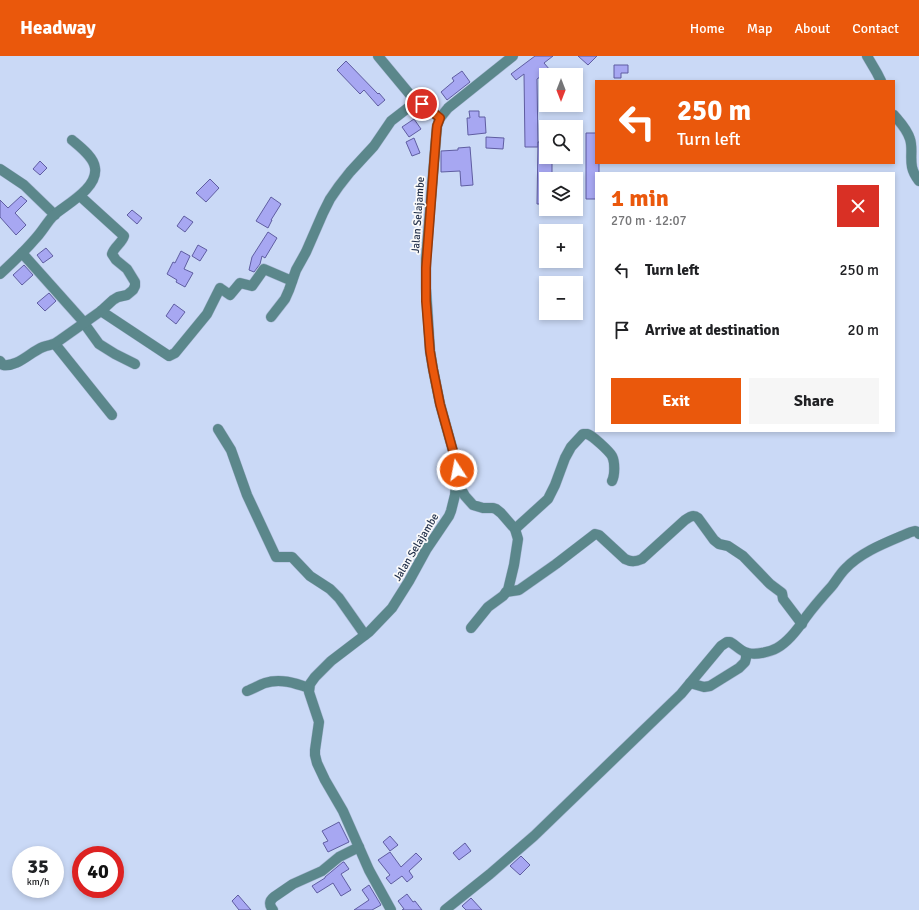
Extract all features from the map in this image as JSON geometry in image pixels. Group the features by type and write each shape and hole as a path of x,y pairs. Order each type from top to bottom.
{"street":[{"path":"378,56 417,103 425,106 440,118 448,108 514,56"},
{"path":"867,56 880,80"},
{"path":"270,317 285,299 296,270 306,252 323,213 330,199 343,180 374,146 391,121 410,106 417,103"},
{"path":"895,116 903,126 910,139 912,148 912,167 919,181"},
{"name":"Jalan Selajambe","path":"309,688 312,680 332,660 365,635 392,608 409,582 426,550 445,524 451,511 455,495 457,470 440,404 431,361 426,288 426,259 436,137 437,126 440,118"},
{"path":"0,274 36,238 55,215 80,196 93,180 95,173 94,162 88,154 72,140"},
{"path":"0,169 24,185 55,215"},
{"path":"0,361 3,365 8,366 43,347 55,344 102,311 114,300 131,292 135,286 135,282 127,269 116,260 112,254 123,240 124,236 80,196"},
{"path":"22,253 84,323 99,344 135,364"},
{"path":"102,311 169,356 175,352 206,314 215,300 220,288 230,295 240,283 252,286 264,269 292,281"},
{"path":"55,344 112,414"},
{"path":"218,429 231,450 247,494 276,557 292,557 310,576 330,589 339,598 365,635"},
{"path":"515,529 548,499 565,458 571,447 583,434 587,434 593,438 612,456 614,473 612,481"},
{"path":"457,482 465,496 473,505 483,508 493,508 501,512 515,529 518,539 514,565 506,592 488,607 470,628"},
{"path":"506,592 519,590 595,534 599,535 625,559 630,562 636,561 642,559 685,520 692,516 696,516 714,540 719,544 728,546 743,556 770,584 782,593 783,599 802,624"},
{"path":"445,910 534,836 681,694 721,646 727,642 732,642 746,653 753,654 771,651 779,647 802,624 823,595 845,569 858,558 868,551 911,532 915,531 919,534"},
{"path":"690,683 704,687 710,686 739,668 745,662 746,653"},
{"path":"247,691 266,683 280,680 292,682 309,688 309,692 320,722 315,750 317,763 343,811 369,870 391,910"},
{"path":"273,910 270,903 274,897 293,884 322,871 339,857 359,847"}],"building":[{"path":"535,56 553,56 544,63 548,68 539,68 539,78 537,79 538,147 525,147 524,74 516,80 511,74"},
{"path":"578,56 597,56 588,65"},
{"path":"346,61 385,100 378,106 364,90 360,94 337,70"},
{"path":"614,65 628,65 628,73 621,73 621,78 614,78"},
{"path":"462,71 470,82 447,100 441,92 454,81 452,78"},
{"path":"469,111 479,111 479,117 485,117 486,133 468,135 467,118 470,118"},
{"path":"414,119 421,129 409,137 402,127"},
{"path":"586,133 595,133 595,164 599,164 599,172 595,172 595,199 586,199"},
{"path":"486,137 504,138 503,149 486,148"},
{"path":"414,138 420,153 412,156 406,142"},
{"path":"539,142 539,164 552,164 552,172 539,172 539,204 537,204"},
{"path":"470,147 473,185 461,186 460,171 441,172 441,151 458,150 458,148"},
{"path":"40,161 47,168 40,175 33,169"},
{"path":"210,179 219,188 206,202 196,193"},
{"path":"21,196 27,201 15,213 26,225 16,235 0,217 0,200 8,208"},
{"path":"271,197 281,204 268,228 256,221"},
{"path":"132,210 142,218 137,224 127,215"},
{"path":"184,216 193,222 185,232 177,226"},
{"path":"268,232 277,238 265,258 262,256 260,264 254,272 249,270 252,257"},
{"path":"198,245 207,250 200,261 192,256"},
{"path":"46,248 53,256 43,263 37,255"},
{"path":"181,251 190,256 184,269 193,273 185,287 176,282 177,280 167,274"},
{"path":"24,265 33,275 22,285 13,275"},
{"path":"49,293 56,301 45,311 37,303"},
{"path":"174,304 185,312 176,324 166,316"},
{"path":"339,822 349,842 328,852 323,843 328,841 322,831"},
{"path":"390,836 398,845 390,851 383,842"},
{"path":"465,843 471,851 459,860 453,853"},
{"path":"390,852 401,867 416,853 422,859 409,871 413,877 407,882 402,876 391,884 386,878 390,875 378,860"},
{"path":"521,856 530,865 520,875 510,866"},
{"path":"343,862 349,869 341,874 351,890 341,896 333,883 317,893 312,886 325,878"},
{"path":"369,885 381,905 372,910 354,910 369,900 362,890"},
{"path":"407,894 422,910 402,910 404,909 398,901"},
{"path":"238,895 251,910 239,910 232,901"},
{"path":"471,898 482,910 466,910 462,906"}],"route":[{"path":"422,104 440,118 437,126 436,137 426,259 426,288 430,351 433,369 440,404 457,470"}]}
